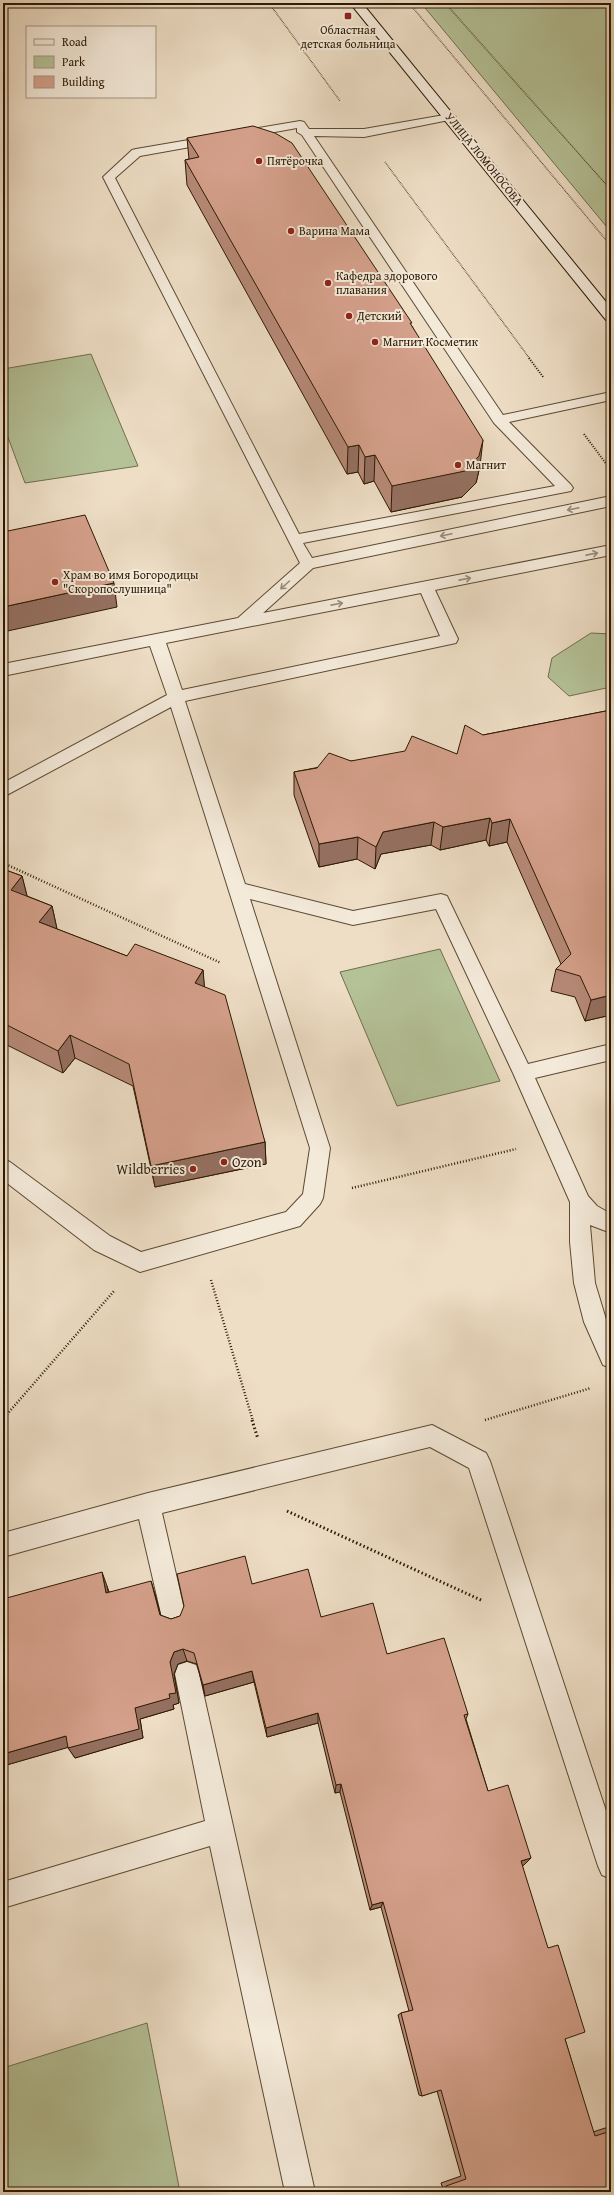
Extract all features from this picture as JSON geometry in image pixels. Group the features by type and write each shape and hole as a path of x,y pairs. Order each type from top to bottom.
{"main road":[{"name":"УЛИЦА ЛОМОНОСОВА","path":"356,3 611,317"}],"lane":[{"path":"303,132 364,133 450,117"},
{"path":"294,540 566,488 499,420 303,132 300,124 136,153 109,177 294,540 308,564"},
{"path":"499,420 611,396"},
{"path":"244,622 308,564 611,501"},
{"path":"3,670 611,550"},
{"path":"3,791 176,697 450,639 426,586"},
{"path":"3,1168 102,1243 140,1262 293,1220 313,1198 320,1148 236,889 176,697 156,639"},
{"path":"236,889 353,918 441,901 523,1073 580,1202 586,1210 597,1218 611,1224"},
{"path":"523,1073 611,1052"},
{"path":"580,1202 580,1261 596,1328 611,1358"},
{"path":"3,1545 148,1505 432,1436 478,1462 611,1866"},
{"path":"148,1505 174,1618"},
{"path":"187,1674 300,2192"},
{"path":"3,1895 220,1830"}],"path":[{"path":"269,3 611,471"},
{"path":"409,3 611,246"},
{"path":"445,3 611,190"},
{"path":"3,863 267,984"},
{"path":"313,1198 552,1140"},
{"path":"201,1246 268,1476"},
{"path":"3,1419 140,1262"},
{"path":"432,1436 596,1387"},
{"path":"230,1485 532,1624"}],"green space":[{"path":"421,3 611,3 611,232"},
{"path":"91,354 138,466 25,483 3,424 3,369"},
{"path":"591,633 611,634 611,687 569,696 548,677 552,658"},
{"path":"440,949 500,1081 397,1106 340,972"},
{"path":"147,2023 180,2192 3,2192 3,2068"}],"building":[{"path":"253,126 275,133 292,143 412,323 410,323 483,440 479,456 465,471 392,486 375,455 365,457 359,445 348,447 185,160 199,157 187,138"},
{"name":"Храм во имя Богородицы \"Скоропослушница\"","path":"85,515 114,583 3,607 3,532"},
{"path":"611,710 611,995 591,1000 580,976 556,969 571,954 510,819 492,823 490,818 443,827 434,822 383,832 376,847 358,837 319,844 294,772 317,768 329,753 351,761 405,751 412,736 457,754 465,725 483,735"},
{"path":"3,869 22,876 11,890 52,906 39,922 127,956 135,944 203,970 195,983 225,995 265,1142 151,1166 129,1064 70,1035 58,1051 3,1023"},
{"path":"245,1556 252,1584 308,1569 321,1617 373,1603 387,1654 444,1638 468,1714 464,1715 488,1791 508,1785 531,1858 521,1861 548,1948 558,1945 585,2032 565,2039 595,2136 611,2131 611,2192 447,2192 446,2186 466,2179 441,2090 422,2096 401,2013 413,2010 383,1902 372,1905 341,1784 336,1785 318,1713 266,1728 252,1671 203,1685 194,1653 183,1649 174,1652 170,1662 176,1693 169,1694 170,1698 135,1708 139,1729 68,1748 66,1736 3,1754 3,1599 102,1572 106,1593 151,1581 160,1615 171,1619 180,1616 184,1606 177,1574"}],"place":[{"name":"Областная детская больница","path":"348,16"},
{"name":"Пятёрочка","path":"259,161"},
{"name":"Варина Мама","path":"291,231"},
{"name":"Кафедра здорового плавания","path":"328,283"},
{"name":"Детский","path":"349,316"},
{"name":"Магнит Косметик","path":"375,342"},
{"name":"Магнит","path":"458,465"},
{"name":"Храм во имя Богородицы \"Скоропослушница\"","path":"55,582"},
{"name":"Ozon","path":"224,1162"},
{"name":"Wildberries","path":"193,1169"}]}
